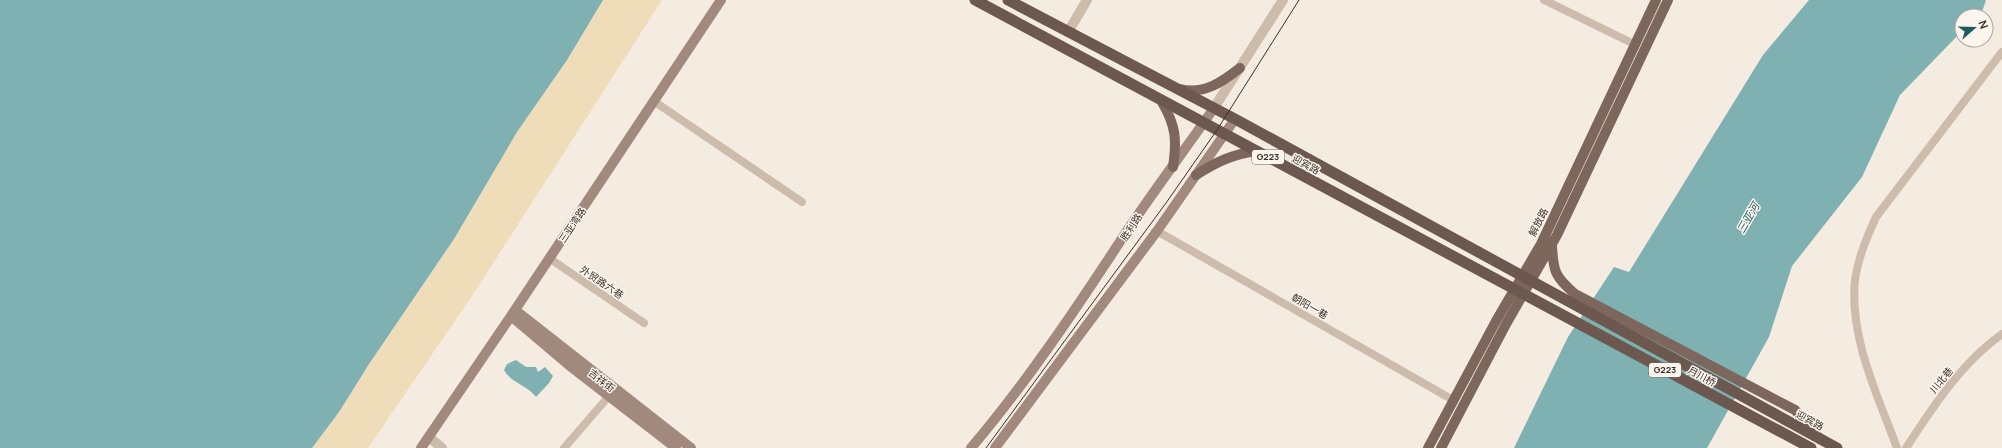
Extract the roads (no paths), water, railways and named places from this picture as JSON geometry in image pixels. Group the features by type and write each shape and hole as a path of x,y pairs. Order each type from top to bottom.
{"highway":[{"name":"迎宾路","path":"975,0 1162,102 1257,151 1562,315"},
{"name":"迎宾路","path":"1008,0 1235,119 1527,278 1573,298"},
{"name":"月川桥","path":"1573,298 1772,414"},
{"name":"月川桥","path":"1562,315 1811,448"},
{"name":"迎宾路","path":"1772,414 1837,448"}],"main road":[{"name":"三亚湾路","path":"421,448 513,313 721,0"},
{"name":"解放路","path":"1428,448 1453,400 1527,278 1656,0"},
{"name":"解放路","path":"1527,278 1552,245 1668,0"},
{"path":"1176,88 1198,91 1209,88 1220,83 1240,68"},
{"path":"1162,102 1174,127 1176,140 1173,167"},
{"name":"胜利路","path":"971,448 999,414 1090,288 1123,237 1214,108"},
{"path":"996,448 1157,230 1235,119"},
{"path":"1196,175 1227,157 1257,151"},
{"path":"1552,245 1554,270 1560,281 1573,298 1781,403 1803,417 1821,440"},
{"name":"解放路","path":"1441,448 1519,292"},
{"name":"吉祥街","path":"513,313 570,366 676,448"},
{"name":"吉祥街","path":"513,313 691,448"}],"street":[{"path":"1068,32 1087,0"},
{"name":"胜利路","path":"1214,108 1283,0"},
{"path":"1544,0 1636,44"},
{"path":"1897,448 1861,346 1854,316 1855,280 1863,246 1876,217 2002,52"},
{"path":"654,102 802,202"},
{"name":"朝阳一巷","path":"1157,230 1453,400"},
{"name":"外贸路六巷","path":"549,258 644,323"},
{"name":"川北巷","path":"1906,448 1942,394 1978,354 2002,334"},
{"path":"564,448 609,396"},
{"path":"429,437 442,448"}],"water":[{"path":"0,0 603,0 567,60 517,132 454,239 369,364 339,412 312,448 0,448"},
{"name":"三亚河","path":"1809,0 1986,0 1983,8 1954,8 1954,39 1900,95 1862,177 1792,266 1769,337 1707,448 1514,448 1568,337 1614,267 1629,272 1763,55"},
{"path":"516,360 526,367 536,367 538,372 545,367 553,376 549,383 536,397 511,378 504,370 507,364"}],"tram line":[{"path":"986,448 1166,203 1217,130 1299,0"}]}
